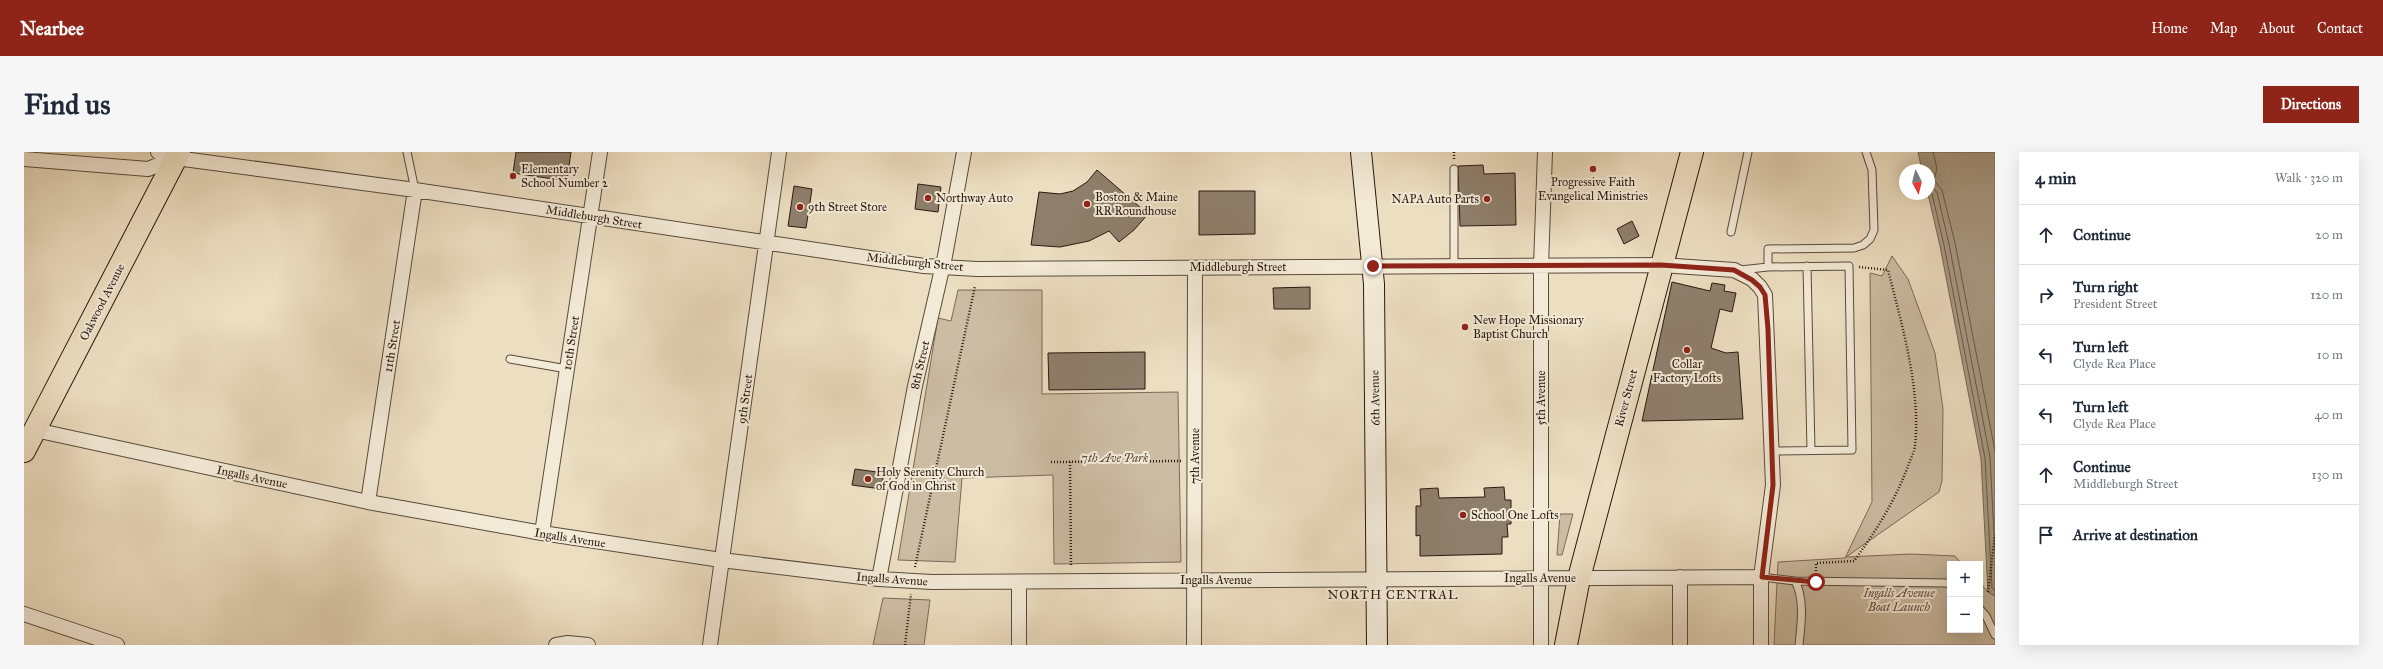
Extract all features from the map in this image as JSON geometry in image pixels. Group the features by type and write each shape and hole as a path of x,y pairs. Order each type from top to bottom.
{"main road":[{"name":"River Street","path":"1566,645 1579,578 1692,152"},
{"name":"Oakwood Avenue","path":"24,451 171,154"}],"street":[{"name":"10th Street","path":"542,534 600,152"},
{"name":"9th Street","path":"710,645 779,152"},
{"name":"8th Street","path":"879,579 915,386 942,267 964,152"},
{"name":"6th Avenue","path":"1361,152 1373,266 1377,645"},
{"name":"5th Avenue","path":"1541,645 1542,266 1546,152"},
{"name":"Middleburgh Street","path":"171,154 767,243 942,267 977,269 1661,265 1734,270"},
{"path":"31,157 148,169 171,154"},
{"name":"11th Street","path":"368,502 416,190"},
{"name":"7th Avenue","path":"1194,645 1195,268"},
{"path":"1734,270 1752,280 1760,287 1765,295 1773,485 1762,577 1761,645"},
{"name":"Ingalls Avenue","path":"35,430 368,502 542,534 721,560 913,582 1762,577"},
{"path":"1680,577 1680,645"},
{"path":"1019,582 1019,645"},
{"path":"24,614 117,645"},
{"path":"556,645 568,643 588,645"}],"lane":[{"path":"407,152 416,190"},
{"path":"1731,232 1748,152"},
{"path":"1768,267 1768,249 1854,248 1863,245 1870,239 1874,230 1872,170 1866,152"},
{"path":"1454,170 1454,266"},
{"path":"1807,266 1811,450"},
{"path":"1734,270 1768,267 1849,266 1852,450 1772,451"},
{"path":"510,359 567,369"},
{"path":"1762,577 1816,582 1947,584"},
{"path":"1795,581 1800,590 1801,625 1799,645"},
{"path":"1983,612 1995,635"}],"path":[{"path":"1816,582 1816,563 1854,561 1874,533 1898,491 1915,448 1915,403 1903,328 1888,270 1849,266"},
{"path":"905,645 913,582 974,286"},
{"path":"1052,462 1195,461"},
{"path":"1070,462 1071,581"},
{"path":"1988,592 1995,535"}],"green space":[{"name":"Ingalls Avenue Boat Launch","path":"1892,256 1908,279 1935,353 1943,409 1942,481 1939,492 1846,557 1911,554 1955,556 1959,561 1947,561 1947,633 1983,633 1983,586 1988,592 1995,596 1995,645 1774,645 1778,562 1845,558 1872,502 1870,273 1882,276"},
{"name":"7th Ave Park","path":"958,290 1042,290 1042,394 1178,392 1181,562 1054,564 1053,475 962,478 955,562 898,560 938,318 951,321"},
{"path":"1560,514 1573,514 1562,555 1557,555"},
{"path":"883,598 930,600 924,645 873,645"}],"water":[{"path":"1918,152 1995,152 1995,596 1988,592 1981,459 1940,246 1929,200 1935,200 1935,164 1921,164"}],"building":[{"name":"Elementary School Number 2","path":"516,152 571,152 567,181 513,173"},
{"name":"NAPA Auto Parts","path":"1483,165 1484,174 1515,173 1516,225 1460,226 1458,166"},
{"name":"Boston & Maine RR Roundhouse","path":"1097,170 1148,214 1134,230 1119,242 1109,231 1089,241 1060,247 1031,245 1039,192 1060,194 1073,191 1087,182"},
{"name":"Northway Auto","path":"918,184 941,187 938,212 915,209"},
{"name":"9th Street Store","path":"794,186 812,189 806,228 788,226"},
{"path":"1199,191 1255,191 1255,234 1199,235"},
{"path":"1632,221 1639,236 1624,244 1617,229"},
{"name":"Collar Factory Lofts","path":"1672,282 1710,291 1712,283 1725,285 1724,291 1736,293 1732,312 1720,309 1711,348 1726,353 1738,352 1743,419 1642,421"},
{"path":"1310,287 1310,309 1274,309 1273,288"},
{"path":"1145,352 1145,389 1049,390 1048,353"},
{"name":"Holy Serenity Church of God in Christ","path":"855,469 884,473 881,489 852,485"},
{"name":"School One Lofts","path":"1504,487 1505,500 1511,500 1511,524 1507,524 1508,537 1502,537 1502,554 1420,556 1420,535 1416,536 1416,506 1421,506 1420,489 1438,488 1439,498 1485,497 1484,488"}],"place":[{"name":"Progressive Faith Evangelical Ministries","path":"1593,169"},
{"name":"Elementary School Number 2","path":"513,176"},
{"name":"Northway Auto","path":"928,198"},
{"name":"NAPA Auto Parts","path":"1487,199"},
{"name":"Boston & Maine RR Roundhouse","path":"1087,204"},
{"name":"9th Street Store","path":"800,207"},
{"name":"New Hope Missionary Baptist Church","path":"1465,327"},
{"name":"Collar Factory Lofts","path":"1687,350"},
{"name":"Holy Serenity Church of God in Christ","path":"868,479"},
{"name":"School One Lofts","path":"1463,515"}],"district":[{"name":"NORTH CENTRAL","path":"1393,594"}],"route":[{"path":"1373,266 1661,265 1734,270 1752,280 1760,287 1765,295 1768,329 1773,485 1762,577 1816,582"}]}
